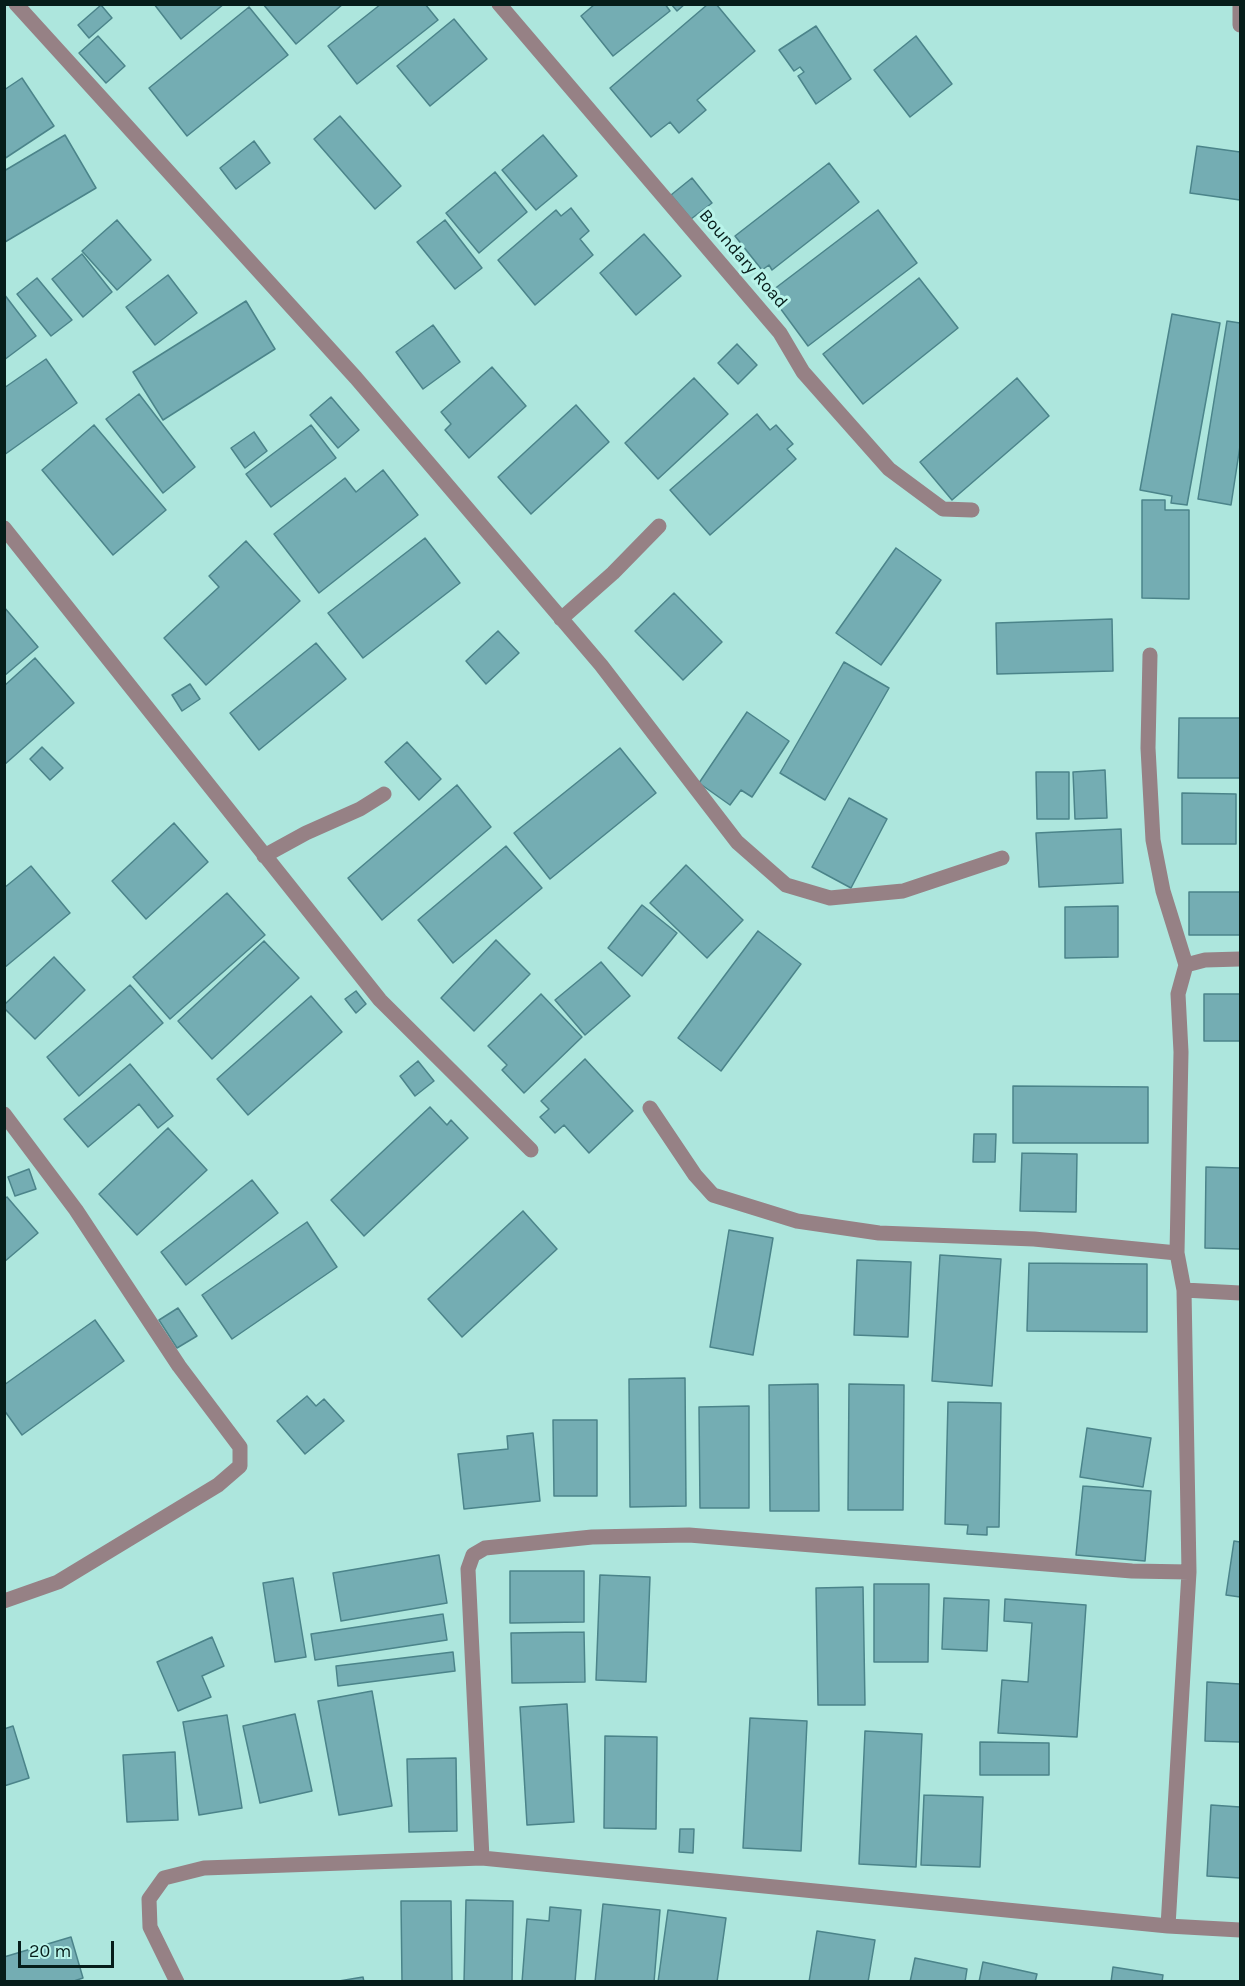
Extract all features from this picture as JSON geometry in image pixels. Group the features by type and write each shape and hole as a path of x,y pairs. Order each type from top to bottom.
{"street":[{"path":"16,4 348,369 601,665 737,842 786,885 830,898 903,891 1002,858"},
{"name":"Boundary Road","path":"500,4 780,333 803,372 889,469 943,509 972,510"},
{"path":"1240,4 1240,25"},
{"path":"561,619 613,573 659,526"},
{"path":"4,528 380,1000 531,1150"},
{"path":"1150,655 1148,748 1153,840 1163,891 1186,965 1178,994 1181,1052 1177,1253 1184,1290 1189,1572 1168,1926"},
{"path":"264,856 306,833 360,809 384,794"},
{"path":"1186,965 1205,960 1240,959"},
{"path":"650,1108 695,1175 713,1196 797,1221 879,1233 1034,1239 1177,1253"},
{"path":"4,1114 76,1210 179,1366 240,1447 240,1467 218,1485 58,1582 4,1601"},
{"path":"1184,1290 1240,1293"},
{"path":"482,1858 468,1569 472,1555 485,1548 592,1537 689,1535 1132,1571 1189,1572"},
{"path":"177,1982 150,1928 149,1899 164,1878 204,1868 482,1858 1168,1926 1240,1930"}],"building":[{"path":"154,4 224,4 181,39"},
{"path":"263,4 343,4 296,44"},
{"path":"381,4 425,4 438,20 357,84 328,46"},
{"path":"595,4 665,4 670,11 613,56 581,16"},
{"path":"671,4 685,4 677,11"},
{"path":"708,4 716,4 755,51 697,100 706,110 679,133 670,122 651,137 610,88"},
{"path":"101,5 112,18 89,38 78,25"},
{"path":"249,7 288,55 187,136 149,88"},
{"path":"454,19 487,59 430,106 397,66"},
{"path":"816,26 851,79 816,104 798,76 804,72 800,67 794,71 779,50"},
{"path":"98,36 125,66 106,83 79,53"},
{"path":"916,36 952,84 910,117 874,70"},
{"path":"22,78 54,126 4,159 4,90"},
{"path":"340,116 401,186 375,209 314,139"},
{"path":"65,135 96,188 5,242 4,171"},
{"path":"543,135 577,176 536,210 502,170"},
{"path":"254,141 270,163 236,189 220,168"},
{"path":"1197,146 1240,152 1240,200 1190,193"},
{"path":"829,163 859,202 772,270 769,265 762,270 735,236"},
{"path":"495,172 527,212 479,253 446,213"},
{"path":"692,178 712,203 691,219 671,195"},
{"path":"571,208 589,231 580,239 593,255 535,305 498,260 556,210 561,216"},
{"path":"878,210 917,263 808,346 769,293"},
{"path":"117,220 151,260 117,290 82,251"},
{"path":"445,220 482,268 455,289 417,242"},
{"path":"644,234 681,276 636,315 600,273"},
{"path":"82,254 112,292 83,317 52,279"},
{"path":"168,275 197,313 155,345 126,307"},
{"path":"37,278 72,320 51,336 17,294"},
{"path":"919,278 958,328 863,404 823,354"},
{"path":"4,294 36,336 4,360"},
{"path":"246,301 275,349 163,420 133,372"},
{"path":"1172,314 1220,323 1187,505 1171,503 1172,496 1140,490"},
{"path":"1227,321 1240,323 1240,446 1231,505 1198,499"},
{"path":"433,325 460,362 423,389 396,352"},
{"path":"737,344 757,365 738,384 718,363"},
{"path":"46,359 77,403 4,455 4,388"},
{"path":"492,367 526,406 469,458 445,430 451,424 441,412"},
{"path":"694,378 728,414 658,479 625,443"},
{"path":"1017,378 1049,416 952,500 920,462"},
{"path":"139,394 195,467 163,493 106,419"},
{"path":"331,397 359,430 338,448 310,415"},
{"path":"576,405 609,442 531,514 498,477"},
{"path":"757,414 770,430 776,425 793,444 787,449 796,459 710,535 670,490"},
{"path":"94,425 166,510 113,555 42,470"},
{"path":"311,425 336,458 271,507 246,474"},
{"path":"254,432 267,451 245,468 231,448"},
{"path":"383,470 418,515 319,593 274,534 345,478 356,492"},
{"path":"1142,500 1165,500 1165,510 1189,510 1189,599 1142,598"},
{"path":"425,538 460,583 363,658 328,613"},
{"path":"246,541 300,601 206,685 164,638 219,587 209,576"},
{"path":"896,548 941,580 881,665 836,633"},
{"path":"674,593 722,642 683,680 635,631"},
{"path":"4,607 38,647 4,676"},
{"path":"1112,619 1113,671 997,674 996,623"},
{"path":"498,631 519,653 486,684 466,661"},
{"path":"316,643 346,679 259,750 230,713"},
{"path":"35,658 74,703 4,765 4,686"},
{"path":"844,662 889,688 825,800 780,773"},
{"path":"190,684 200,699 182,711 172,695"},
{"path":"747,712 789,741 752,797 741,790 730,805 699,783"},
{"path":"1179,718 1240,718 1240,778 1178,778"},
{"path":"407,742 441,779 419,800 385,762"},
{"path":"42,747 63,768 50,780 30,759"},
{"path":"620,748 656,793 550,879 514,833"},
{"path":"1105,770 1107,818 1075,819 1073,772"},
{"path":"1036,772 1069,772 1069,819 1037,819"},
{"path":"457,785 491,827 382,920 348,878"},
{"path":"1182,793 1236,794 1236,844 1182,844"},
{"path":"849,798 887,819 851,888 812,867"},
{"path":"174,823 208,862 146,919 112,881"},
{"path":"1121,829 1123,883 1039,887 1036,833"},
{"path":"506,846 542,888 453,963 418,920"},
{"path":"686,865 743,920 707,958 650,903"},
{"path":"31,866 70,913 4,968 4,888"},
{"path":"1189,892 1240,892 1240,935 1189,935"},
{"path":"227,893 265,935 170,1019 133,977"},
{"path":"642,905 677,933 642,976 608,948"},
{"path":"1118,906 1118,957 1065,958 1065,907"},
{"path":"758,931 801,964 721,1071 678,1038"},
{"path":"496,940 530,974 474,1031 441,998"},
{"path":"264,941 299,978 212,1059 178,1021"},
{"path":"54,957 85,990 35,1039 4,1008 4,1005"},
{"path":"601,962 630,996 585,1035 555,1000"},
{"path":"130,985 163,1023 79,1096 47,1057"},
{"path":"356,991 366,1004 356,1013 345,999"},
{"path":"541,994 582,1037 524,1093 502,1070 507,1065 488,1046"},
{"path":"1204,994 1240,994 1240,1041 1204,1041"},
{"path":"311,996 342,1032 248,1115 217,1079"},
{"path":"585,1059 633,1111 589,1153 564,1125 555,1133 540,1117 549,1109 541,1101"},
{"path":"418,1061 434,1081 415,1096 400,1076"},
{"path":"130,1064 173,1116 158,1128 139,1104 88,1147 64,1119"},
{"path":"1013,1086 1148,1087 1148,1143 1013,1143"},
{"path":"430,1107 447,1125 451,1120 468,1138 364,1236 331,1200"},
{"path":"168,1128 207,1170 137,1235 99,1194"},
{"path":"974,1134 996,1134 995,1162 973,1162"},
{"path":"1022,1153 1077,1154 1076,1212 1020,1211"},
{"path":"1206,1167 1240,1168 1240,1249 1205,1248"},
{"path":"29,1169 36,1189 15,1196 8,1177"},
{"path":"252,1180 278,1213 186,1285 161,1252"},
{"path":"7,1197 38,1233 4,1262 4,1199"},
{"path":"523,1211 557,1249 462,1337 428,1299"},
{"path":"307,1222 337,1267 232,1339 202,1295"},
{"path":"729,1230 773,1238 753,1355 710,1347"},
{"path":"940,1255 1001,1259 992,1386 932,1381"},
{"path":"857,1260 911,1262 908,1337 854,1335"},
{"path":"1029,1263 1147,1264 1147,1332 1027,1331"},
{"path":"178,1308 197,1336 177,1348 159,1320"},
{"path":"95,1320 124,1361 22,1435 4,1410 4,1385"},
{"path":"685,1378 686,1506 630,1507 629,1379"},
{"path":"818,1384 819,1511 770,1511 769,1385"},
{"path":"849,1384 904,1385 903,1510 848,1510"},
{"path":"307,1396 316,1406 324,1399 344,1421 305,1454 277,1421"},
{"path":"948,1402 1001,1403 999,1527 987,1527 987,1535 967,1534 968,1525 945,1524"},
{"path":"749,1406 749,1508 700,1508 699,1407"},
{"path":"553,1420 597,1420 597,1496 554,1496"},
{"path":"1087,1428 1151,1438 1143,1487 1080,1477"},
{"path":"533,1433 540,1501 464,1509 458,1454 508,1449 507,1436"},
{"path":"1083,1486 1151,1491 1145,1561 1076,1555"},
{"path":"1234,1541 1240,1542 1240,1597 1226,1595"},
{"path":"439,1555 447,1603 341,1621 333,1573"},
{"path":"510,1571 584,1571 584,1622 510,1623"},
{"path":"600,1575 650,1577 646,1682 596,1680"},
{"path":"293,1578 306,1657 275,1662 263,1583"},
{"path":"874,1584 929,1584 928,1662 874,1662"},
{"path":"863,1587 865,1705 818,1705 816,1588"},
{"path":"944,1598 989,1600 987,1651 942,1649"},
{"path":"1005,1599 1086,1605 1077,1737 998,1733 1002,1680 1028,1682 1032,1623 1004,1621"},
{"path":"443,1614 447,1640 315,1660 311,1634"},
{"path":"584,1632 585,1682 512,1683 511,1633"},
{"path":"212,1637 224,1666 202,1676 211,1697 178,1711 157,1662"},
{"path":"453,1652 455,1671 338,1686 336,1666"},
{"path":"1207,1682 1240,1684 1240,1742 1205,1741"},
{"path":"372,1691 392,1806 339,1815 318,1701"},
{"path":"567,1704 574,1822 527,1825 520,1707"},
{"path":"295,1714 312,1791 260,1803 243,1726"},
{"path":"227,1715 242,1808 199,1815 183,1722"},
{"path":"750,1718 807,1721 801,1851 743,1848"},
{"path":"13,1726 29,1778 4,1786 4,1729"},
{"path":"865,1731 922,1734 916,1867 859,1864"},
{"path":"605,1736 657,1737 656,1829 604,1828"},
{"path":"980,1742 1049,1743 1049,1775 980,1775"},
{"path":"175,1752 178,1820 127,1822 123,1755"},
{"path":"456,1758 457,1831 409,1832 407,1759"},
{"path":"924,1795 983,1797 980,1867 921,1865"},
{"path":"1211,1805 1240,1807 1240,1878 1207,1876"},
{"path":"680,1829 694,1829 693,1853 679,1852"},
{"path":"466,1900 513,1901 512,1982 464,1982"},
{"path":"401,1901 451,1901 452,1982 402,1982"},
{"path":"603,1904 660,1910 654,1982 595,1982"},
{"path":"550,1907 581,1910 575,1982 522,1982 527,1919 549,1921"},
{"path":"668,1910 726,1918 717,1982 658,1982"},
{"path":"817,1931 875,1940 868,1982 809,1982"},
{"path":"71,1937 83,1978 71,1982 4,1982 4,1957"},
{"path":"915,1958 967,1969 965,1982 910,1982"},
{"path":"983,1962 1037,1974 1035,1982 979,1982"},
{"path":"1113,1967 1163,1975 1162,1982 1111,1982"},
{"path":"363,1977 364,1982 333,1982"}]}
